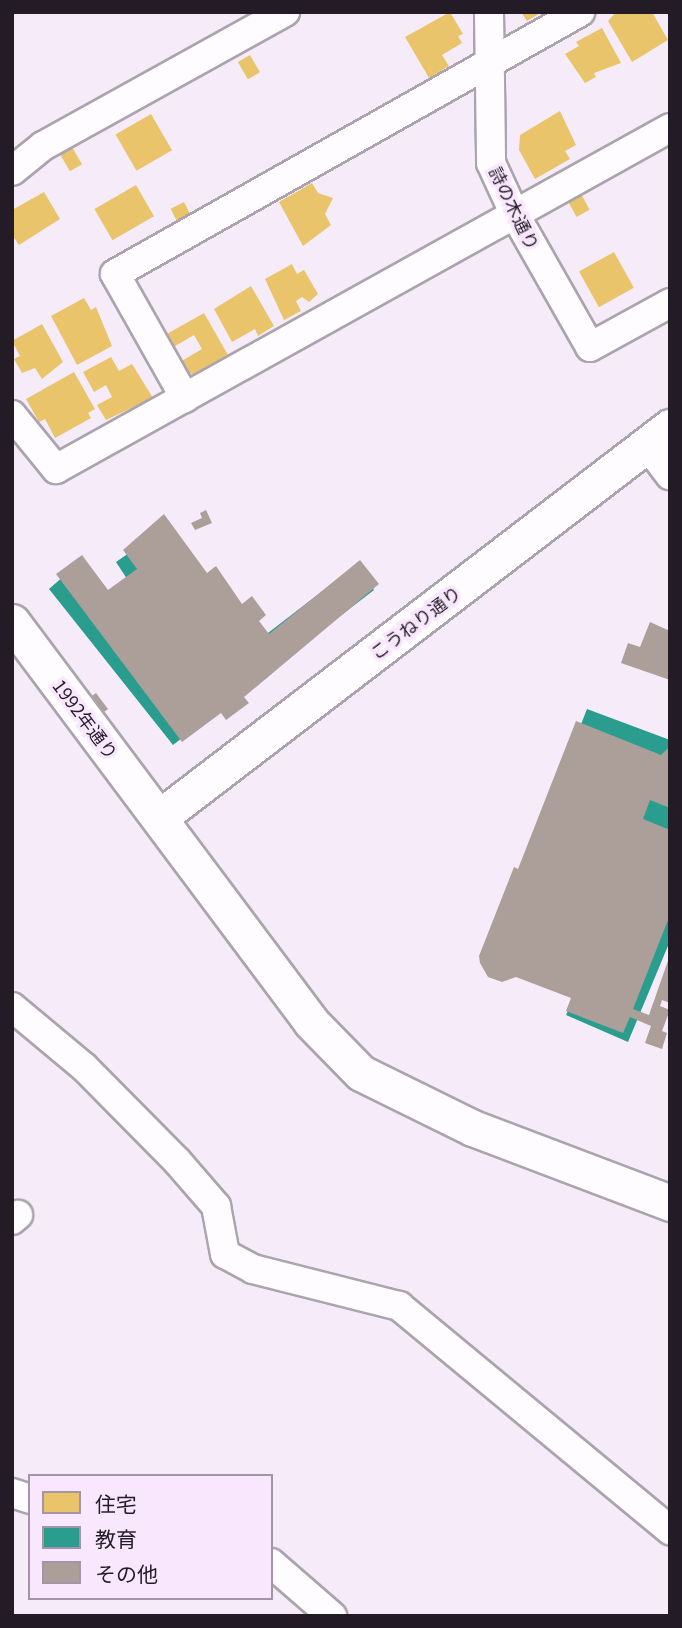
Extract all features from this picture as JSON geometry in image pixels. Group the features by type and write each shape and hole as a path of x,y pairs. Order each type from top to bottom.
{"street":[{"path":"12,171 43,146 285,12"},
{"name":"詩の木通り","path":"489,12 491,163 514,213 590,347 670,303"},
{"path":"185,398 115,274 490,59 580,12"},
{"path":"12,415 56,469 670,128"},
{"path":"658,436 670,475"},
{"name":"こうねり通り","path":"160,817 658,436"},
{"name":"1992年通り","path":"12,622 311,1022 361,1073 473,1128 670,1203"},
{"path":"12,1007 84,1067 193,1179 216,1206 226,1254 253,1269 399,1306 670,1530"},
{"path":"273,1565 332,1616"}],"building: 住宅":[{"path":"450,12 463,34 458,36 462,43 442,55 449,66 429,78 405,37"},
{"path":"521,12 542,12 527,21"},
{"path":"616,12 652,12 668,40 632,62 608,21"},
{"path":"602,28 621,63 594,73 596,77 585,83 565,54 579,46 576,42"},
{"path":"250,55 260,72 248,79 238,62"},
{"path":"560,111 576,145 565,151 570,159 535,179 519,150 520,135"},
{"path":"151,114 172,150 136,171 115,134"},
{"path":"72,147 82,164 70,171 60,154"},
{"path":"312,183 318,193 333,198 325,214 331,225 303,246 279,202"},
{"path":"136,185 154,216 112,240 94,209"},
{"path":"44,192 60,219 19,245 12,235 12,210"},
{"path":"581,194 590,210 577,217 568,201"},
{"path":"184,202 191,216 178,223 171,209"},
{"path":"614,252 634,288 599,307 579,271"},
{"path":"292,264 297,274 304,270 318,294 309,302 302,297 296,301 301,311 284,320 265,279"},
{"path":"251,286 274,326 258,336 255,329 232,342 214,309"},
{"path":"84,298 91,310 96,307 112,346 77,365 51,316"},
{"path":"204,313 228,355 193,374 185,372 180,362 202,349 194,335 172,348 165,335"},
{"path":"42,324 63,362 42,379 35,368 22,373 14,359 20,356 12,341"},
{"path":"111,357 119,371 132,364 153,398 106,420 97,405 112,397 106,385 94,392 83,372"},
{"path":"74,372 95,409 88,413 91,418 55,438 45,419 39,422 26,399"}],"building: 教育":[{"path":"149,539 238,656 355,566 374,590 173,745 49,589 73,568 101,601 129,582 116,562"},
{"path":"587,709 670,740 670,941 628,1042 566,1015 574,997 487,964"}],"building: その他":[{"path":"206,510 212,523 195,530 191,523 202,518 200,513"},
{"path":"164,514 207,573 216,566 242,604 252,596 266,615 259,621 269,634 360,560 379,584 244,697 249,703 226,720 221,713 182,742 56,574 82,555 108,590 137,569 123,550"},
{"path":"650,622 670,631 670,680 621,663 628,643 640,647"},
{"path":"96,693 108,709 103,713 91,697"},
{"path":"576,721 661,755 670,746 670,808 650,800 643,819 670,830 670,915 633,1009 649,1015 670,955 670,1003 662,1000 660,1006 670,1010 662,1031 667,1033 662,1049 645,1043 651,1026 630,1017 623,1033 566,1011 571,998 516,977 502,982 488,977 480,963 479,956 514,867 518,869"}]}
